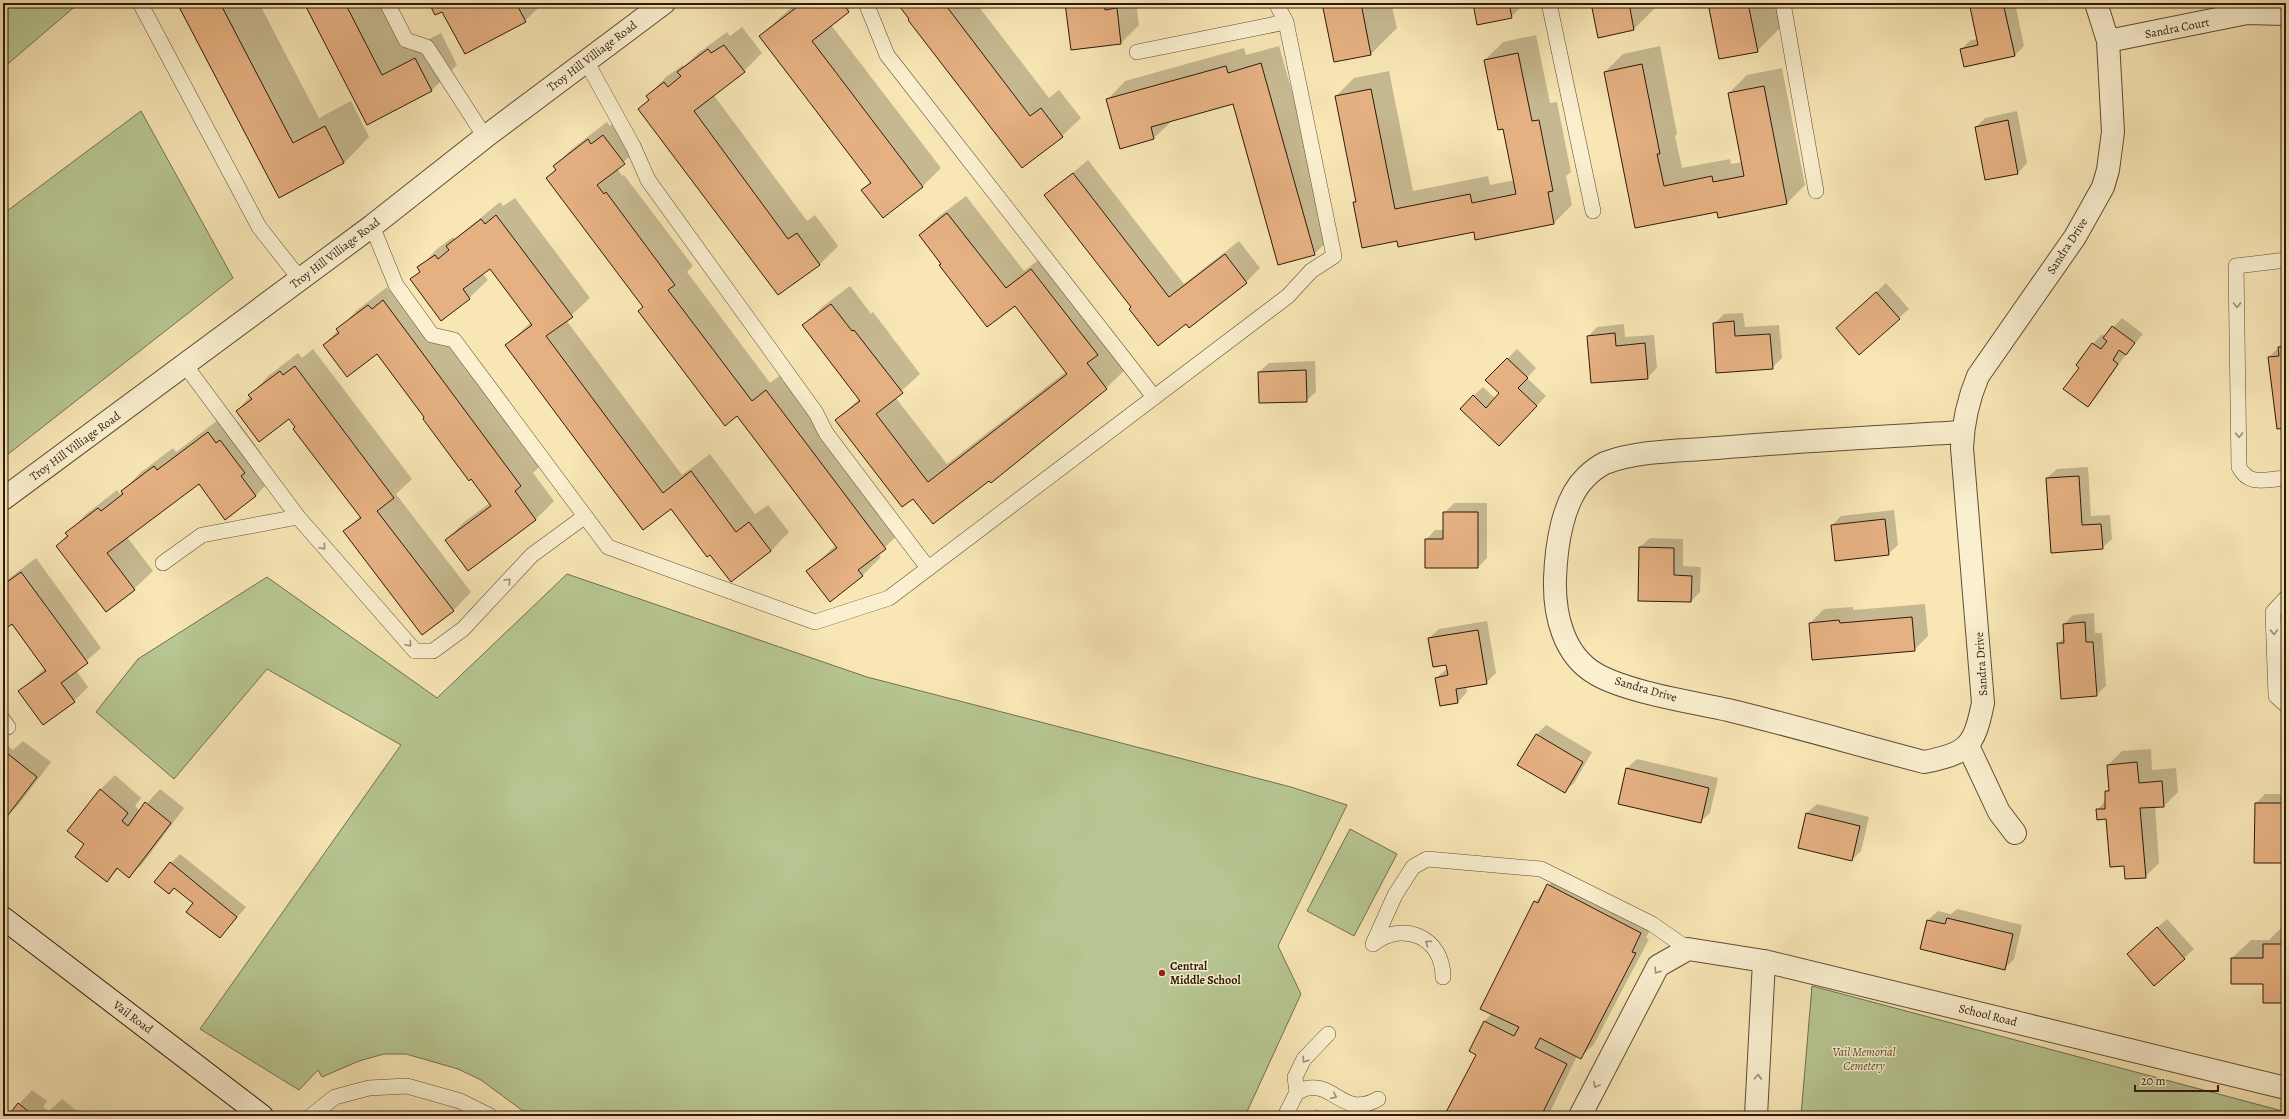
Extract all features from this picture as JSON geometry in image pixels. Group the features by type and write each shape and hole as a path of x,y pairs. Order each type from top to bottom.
{"street":[{"path":"2096,3 2108,41"},
{"name":"Troy Hill Villiage Road","path":"3,499 372,226 485,137 586,61 652,7"},
{"name":"Sandra Court","path":"2108,41 2247,13 2286,14"},
{"name":"Sandra Drive","path":"1962,432 1782,443 1636,455 1603,464 1585,478 1567,510 1559,533 1554,593 1561,630 1569,647 1581,662 1596,674 1632,688 1744,714 1924,762 1952,756 1968,746 1978,729 1983,703 1962,448 1962,432 1971,393 1978,376 2075,237 2103,187 2108,170 2113,132 2108,41"},
{"path":"1968,746 1999,812 2016,833"},
{"name":"Vail Road","path":"4,922 262,1116"},
{"path":"1580,1116 1658,966 1688,949"},
{"name":"School Road","path":"1688,949 1764,961 2286,1088"},
{"path":"1756,1116 1764,961"}],"lane":[{"path":"140,3 259,227 300,279"},
{"path":"387,3 406,40 427,47 485,137"},
{"path":"866,3 887,55 1154,397"},
{"path":"372,226 396,285 432,335 454,340 584,517 608,547 815,622 890,598 1288,296 1310,271 1334,256 1286,22 1276,3"},
{"path":"1549,3 1593,211"},
{"path":"1783,3 1816,190"},
{"path":"1137,52 1286,22"},
{"path":"586,61 633,146 648,180 816,413 826,433 928,568"},
{"path":"2286,260 2236,266 2240,467 2244,476 2250,479 2259,480 2286,478"},
{"path":"185,365 298,517 415,651 433,651 463,629 532,555 584,517"},
{"path":"163,564 202,534 298,517"},
{"path":"2286,598 2273,612 2276,696 2286,706"},
{"path":"1443,977 1443,962 1436,949 1426,941 1406,934 1394,933 1383,936 1373,944 1395,895 1413,867 1428,860 1541,869 1652,924 1688,949"},
{"path":"1285,1116 1297,1092 1295,1078 1304,1059 1328,1034"},
{"path":"311,1116 335,1097 369,1088 407,1086 460,1101 490,1116"},
{"path":"1297,1092 1309,1088 1321,1090 1355,1106 1368,1104 1378,1099"}],"green space":[{"path":"3,3 79,3 3,68"},
{"path":"141,111 233,278 3,458 3,214"},
{"path":"567,574 867,677 1291,787 1347,805 1278,946 1301,994 1245,1116 555,1116 540,1112 523,1111 481,1080 458,1069 406,1054 384,1054 359,1061 322,1077 318,1070 299,1090 200,1029 401,745 267,669 174,779 96,712 138,659 267,577 437,698"},
{"path":"1350,829 1397,854 1354,936 1307,911"},
{"name":"Vail Memorial Cemetery","path":"1812,986 2286,1112 2286,1116 1801,1116"}],"building":[{"path":"177,3 220,3 293,143 325,126 344,163 279,198"},
{"path":"304,3 345,3 382,75 415,58 432,91 367,125"},
{"path":"429,3 477,3 478,5 481,3 516,3 526,22 465,54 442,12 435,15"},
{"path":"794,3 842,3 849,12 812,41 923,187 883,218 861,190 871,183 759,36 797,7"},
{"path":"897,3 944,3 1030,116 1041,108 1063,137 1022,168 908,20 909,19"},
{"path":"1065,3 1104,3 1105,10 1117,8 1121,44 1071,50"},
{"path":"1322,3 1361,3 1371,55 1334,62"},
{"path":"1473,3 1509,3 1512,18 1477,25"},
{"path":"1591,3 1629,3 1634,30 1598,38"},
{"path":"1708,3 1748,3 1758,52 1719,59"},
{"path":"1990,3 2003,3 2015,56 1964,67 1960,49 1978,45 1970,7"},
{"path":"724,45 745,72 694,111 788,239 797,233 820,265 778,295 638,109 649,100 646,96 664,82 668,87 681,76 677,72 708,49 711,53"},
{"path":"1518,53 1532,121 1539,120 1553,191 1548,192 1554,224 1475,240 1474,232 1398,247 1397,241 1362,248 1353,202 1356,202 1335,96 1371,89 1395,209 1470,194 1472,203 1516,194 1503,129 1498,130 1484,60"},
{"path":"1261,63 1315,255 1278,265 1233,104 1151,127 1154,139 1120,149 1106,99 1226,66 1228,73"},
{"path":"1642,64 1660,154 1657,154 1664,186 1712,176 1713,182 1744,176 1728,93 1764,86 1787,204 1718,218 1717,212 1635,228 1604,72"},
{"path":"2008,120 2018,174 1985,180 1975,127"},
{"path":"603,135 625,164 597,185 604,194 606,192 675,285 668,290 752,401 766,390 886,549 858,570 863,576 830,602 806,571 837,548 737,416 725,426 638,311 643,307 546,178 556,170 553,166 588,139 591,144"},
{"path":"1073,173 1169,297 1225,254 1247,283 1189,328 1186,324 1158,346 1129,309 1131,307 1044,195"},
{"path":"947,213 1006,288 1031,269 1098,355 1087,363 1107,389 991,483 989,481 933,524 913,499 902,507 835,420 860,401 802,325 831,304 852,331 854,330 903,393 876,414 928,482 1067,374 1015,306 987,327 939,265 941,264 919,235"},
{"path":"496,215 573,317 546,336 663,493 691,471 736,532 749,522 771,551 731,582 710,555 707,557 671,509 643,530 505,345 532,325 490,269 463,289 470,299 441,321 410,279 420,272 417,267 435,255 438,259 449,250 446,246 481,219 485,224"},
{"path":"1876,292 1900,319 1859,355 1836,328"},
{"path":"383,300 521,486 515,491 536,520 468,571 445,540 491,506 471,479 469,481 377,354 347,377 323,345 339,333 336,329 368,305 372,309"},
{"path":"1734,321 1735,336 1770,334 1773,369 1716,373 1713,323"},
{"path":"2112,326 2135,343 2126,355 2119,350 2113,360 2118,364 2088,407 2063,389 2079,368 2076,365 2092,343 2101,349 2107,341 2103,338"},
{"path":"1615,333 1616,346 1645,343 1648,379 1591,383 1587,336"},
{"path":"2286,346 2286,428 2277,429 2268,357 2279,356 2278,347"},
{"path":"1507,358 1528,378 1518,388 1537,406 1499,446 1460,409 1473,395 1486,408 1499,393 1485,380"},
{"path":"295,366 394,498 377,511 454,611 422,635 343,531 361,518 293,429 295,427 289,419 259,442 236,411 252,399 248,395 280,371 283,375"},
{"path":"1306,370 1307,402 1259,403 1258,372"},
{"path":"208,432 216,443 220,440 245,473 241,476 256,496 225,520 199,484 107,553 135,590 106,612 56,546 68,536 65,533 98,508 101,511 123,494 121,491 154,466 157,470"},
{"path":"2079,476 2082,525 2101,524 2103,549 2051,553 2046,478"},
{"path":"1443,512 1478,512 1478,568 1425,568 1425,539 1443,539"},
{"path":"1885,519 1889,555 1835,561 1831,525"},
{"path":"1639,547 1674,548 1674,575 1692,576 1691,602 1638,601"},
{"path":"21,572 88,663 61,683 75,702 43,725 18,691 46,671 12,624 3,631 3,585"},
{"path":"1912,617 1915,651 1812,660 1809,623 1839,620 1840,623"},
{"path":"2085,622 2086,642 2093,642 2097,696 2061,699 2057,643 2064,643 2063,624"},
{"path":"1478,630 1487,684 1456,689 1458,703 1440,706 1435,678 1448,675 1446,665 1433,667 1428,638"},
{"path":"1536,734 1583,762 1565,793 1517,765"},
{"path":"8,754 37,777 5,819 3,818 3,761"},
{"path":"2137,762 2139,783 2162,781 2164,807 2140,808 2146,878 2125,879 2124,866 2110,867 2106,819 2097,820 2096,809 2105,809 2105,791 2109,791 2107,765"},
{"path":"1626,768 1709,788 1701,823 1618,804"},
{"path":"100,789 128,813 122,821 128,826 145,802 171,823 129,878 117,868 107,882 75,857 84,844 67,831"},
{"path":"2255,803 2286,803 2286,863 2254,863"},
{"path":"1806,813 1860,826 1852,861 1798,848"},
{"path":"170,862 237,917 220,938 186,912 193,903 174,888 169,894 154,882"},
{"path":"1547,884 1641,933 1632,952 1636,953 1581,1059 1540,1038 1535,1048 1567,1064 1541,1116 1444,1116 1476,1055 1469,1051 1484,1021 1514,1036 1519,1027 1480,1009 1534,901 1538,903"},
{"path":"2282,907 2286,907 2286,1003 2263,1003 2263,984 2231,984 2231,958 2263,958 2263,944 2282,944"},
{"path":"1947,918 2013,934 2005,970 1920,949 1927,920 1945,924"},
{"path":"2157,927 2185,959 2154,986 2127,954"},
{"path":"18,1103 34,1116 8,1116"},
{"path":"47,1112 52,1116 44,1116"}],"place":[{"name":"Central Middle School","path":"1162,973"}]}
